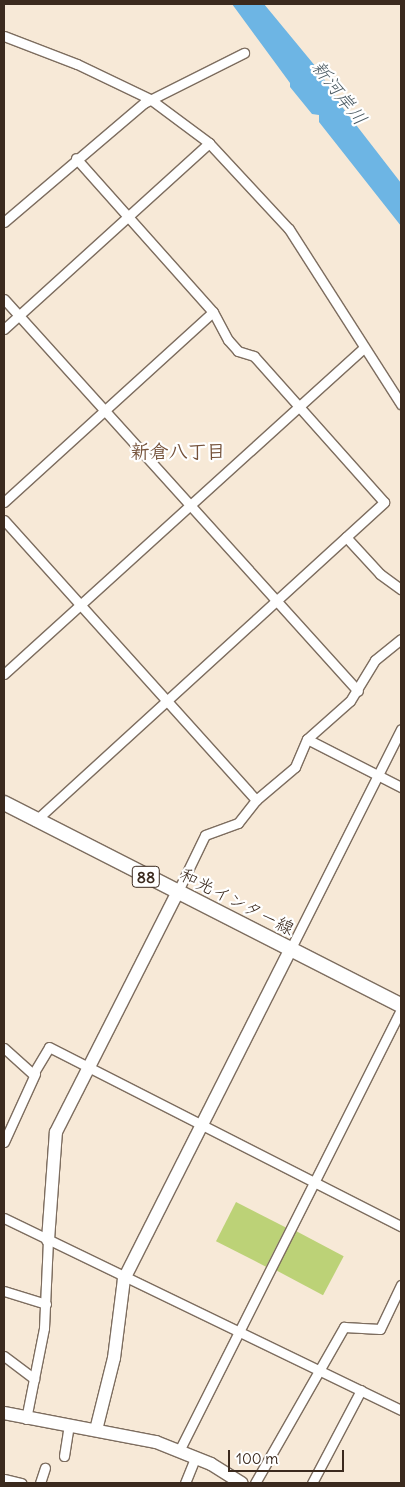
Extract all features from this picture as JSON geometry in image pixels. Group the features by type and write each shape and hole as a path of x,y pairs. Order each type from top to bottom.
{"main road":[{"name":"和光インター線","path":"4,803 35,822 401,1007"}],"street":[{"path":"4,36 76,64 150,99 209,143 289,229 401,404"},
{"path":"4,222 76,158 150,99 244,53"},
{"path":"4,329 209,143"},
{"path":"35,822 384,502 254,356 238,351 212,312 76,158"},
{"path":"4,299 358,691"},
{"path":"4,502 212,312"},
{"path":"4,674 364,348"},
{"path":"4,520 256,800"},
{"path":"346,537 380,574 401,589"},
{"path":"26,1419 44,1328 56,1132 205,835 238,823 256,800 295,767 307,739 358,691 375,660 401,639"},
{"path":"96,1430 114,1358 124,1279 401,729"},
{"path":"307,739 401,787"},
{"path":"179,1451 316,1182 401,1007"},
{"path":"4,1142 49,1047 401,1226"},
{"path":"5,1051 35,1074"},
{"path":"4,1218 124,1279 240,1332 401,1410"},
{"path":"255,1483 344,1327 380,1329 401,1285"},
{"path":"4,1291 46,1304"},
{"path":"4,1356 34,1379"},
{"path":"312,1483 361,1390"},
{"path":"4,1414 137,1436 195,1458 241,1483"},
{"path":"64,1456 70,1426"},
{"path":"185,1483 195,1458"},
{"path":"40,1483 45,1468"},
{"path":"4,1479 22,1483"}],"green space":[{"path":"236,1202 286,1227 266,1267 216,1241"},
{"path":"296,1231 344,1256 323,1295 275,1270"}],"water":[{"path":"232,4 264,4 316,67 343,108 401,183 401,226 319,122 319,115 312,114 290,87 290,83"}],"district":[{"name":"新倉八丁目","path":"178,452"}],"water label":[{"name":"新河岸川","path":"339,93"}]}
